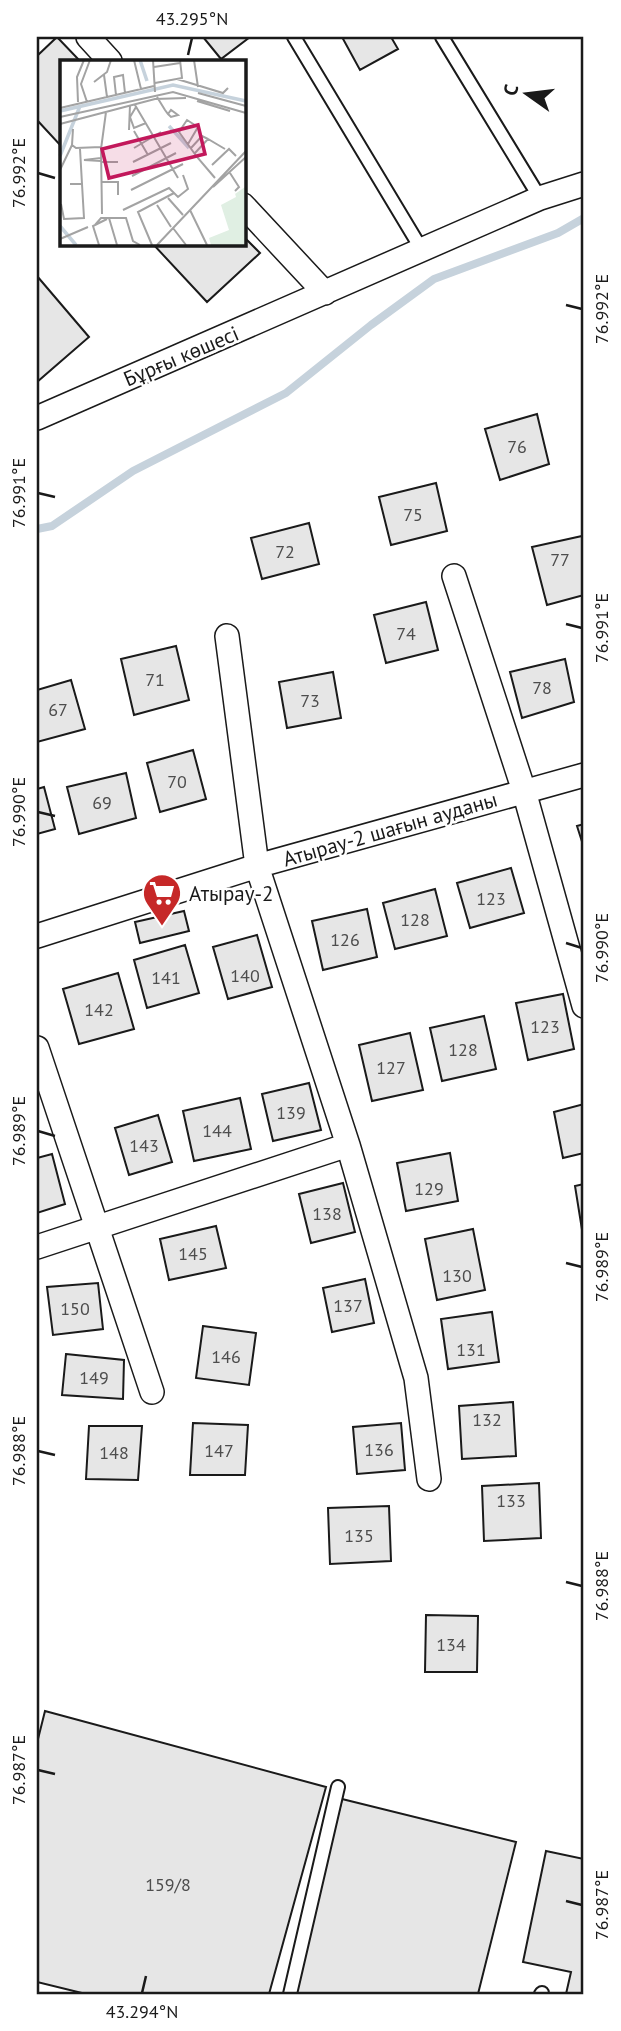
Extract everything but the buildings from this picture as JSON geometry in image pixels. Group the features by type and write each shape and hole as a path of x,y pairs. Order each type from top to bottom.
{"street":[{"path":"88,37 109,60"},
{"name":"Бұрғы көшесі","path":"37,418 540,198 584,184"},
{"path":"245,207 325,293"},
{"path":"454,576 524,791 584,1006"},
{"path":"227,636 257,866 348,1145 416,1378 429,1479"},
{"name":"Атырау-2 шағын ауданы","path":"37,936 257,866 584,775"},
{"path":"37,1048 152,1392"},
{"path":"37,1247 348,1145"}],"lane":[{"path":"294,37 422,250"},
{"path":"442,37 540,198"},
{"path":"290,1994 338,1787"}],"waterway":[{"path":"37,529 52,526 133,471 286,393 434,279 558,233 584,218"}],"place":[{"name":"Атырау-2","path":"162,927"}]}
